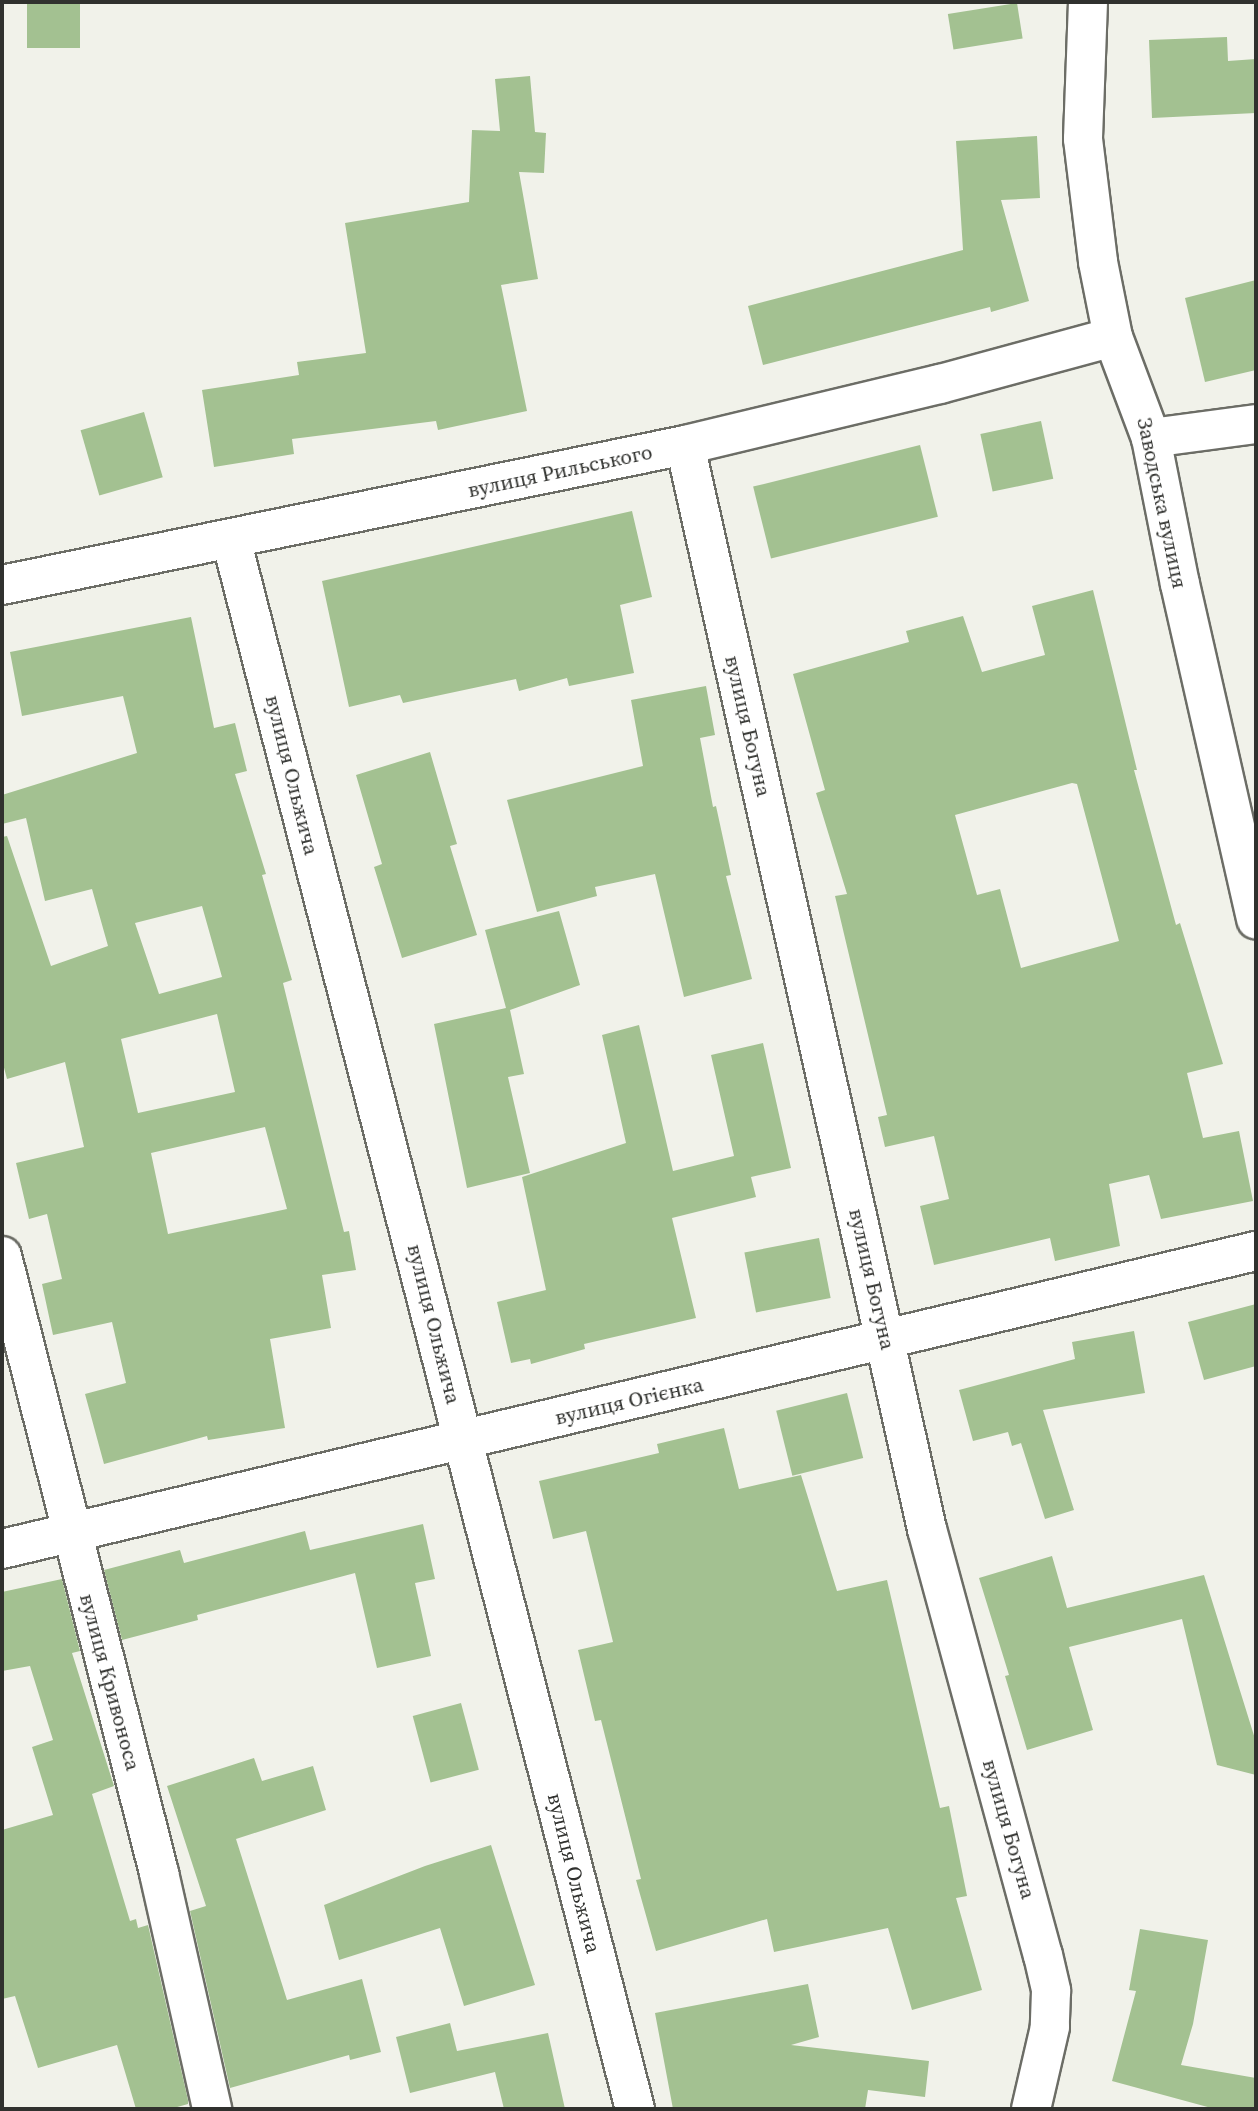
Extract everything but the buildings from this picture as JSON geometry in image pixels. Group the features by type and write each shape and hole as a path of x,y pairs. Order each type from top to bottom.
{"street":[{"name":"Заводська вулиця","path":"1088,2 1083,139 1086,177 1113,337 1151,438 1197,660 1256,919"},
{"name":"вулиця Рильського","path":"2,585 685,445 940,384 1113,337"},
{"path":"1151,438 1256,424"},
{"name":"вулиця Богуна","path":"685,445 939,1578 1035,1916 1051,1990 1048,2041 1031,2109"},
{"name":"вулиця Ольжича","path":"232,539 635,2109"},
{"name":"вулиця Огієнка","path":"2,1549 1256,1251"},
{"name":"вулиця Кривоноса","path":"2,1256 159,1873 212,2109"}]}
